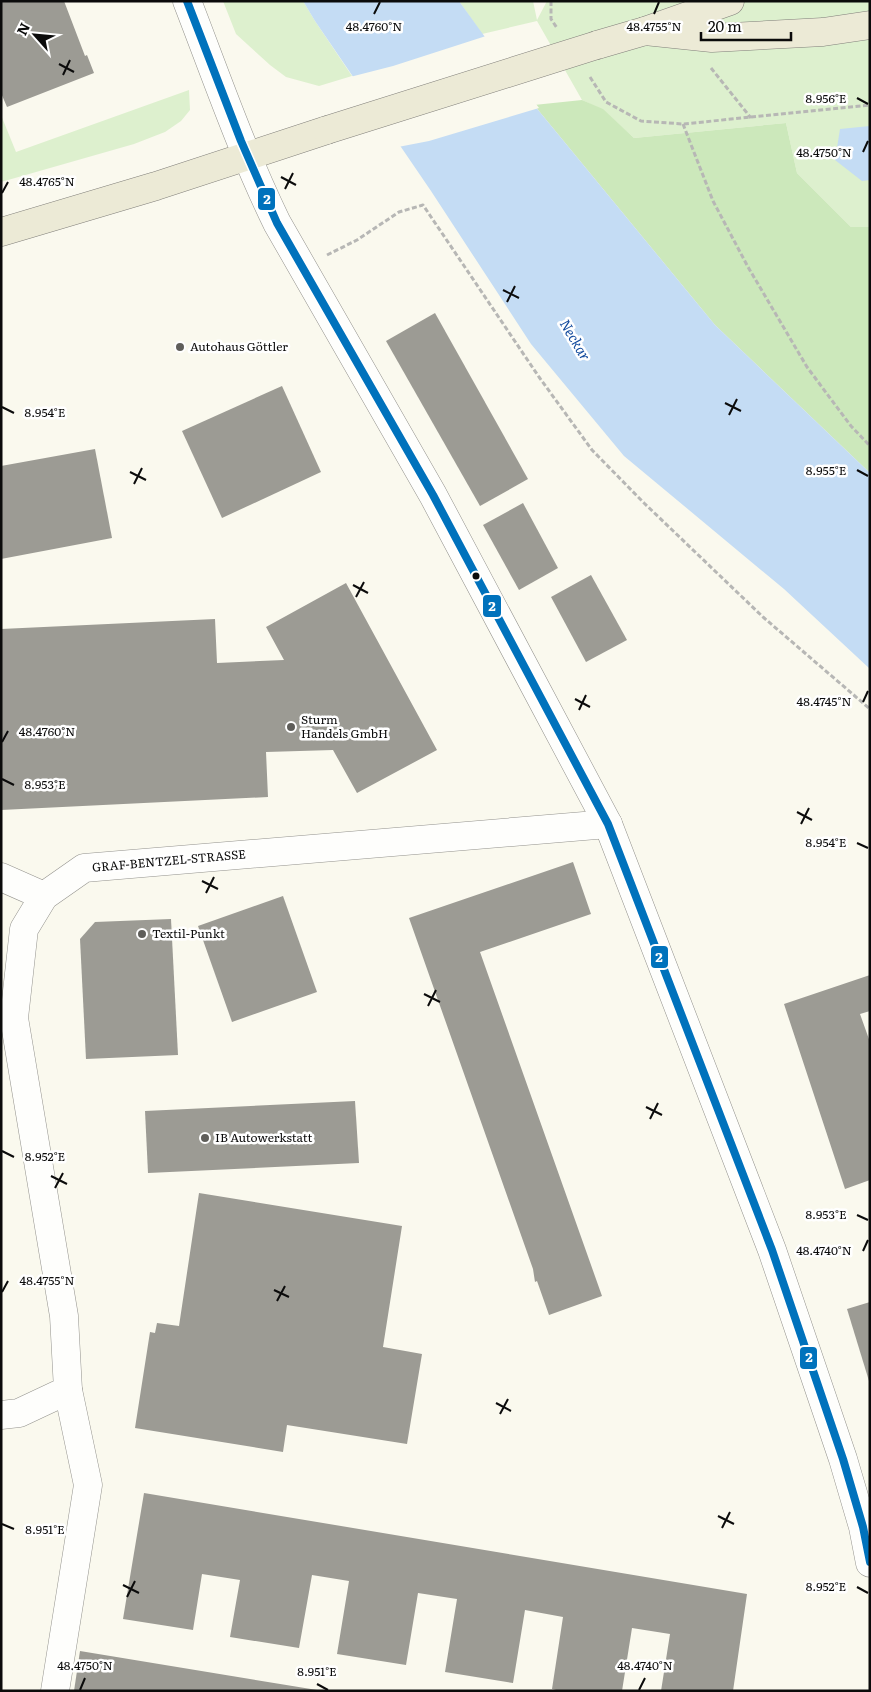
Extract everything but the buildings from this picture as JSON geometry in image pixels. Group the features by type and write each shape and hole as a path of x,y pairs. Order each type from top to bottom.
{"main road":[{"path":"1,232 156,186 327,130 645,31 730,1"},
{"path":"645,31 712,38 823,32 870,25"}],"street":[{"path":"187,1 246,156 277,223 433,495 608,824 772,1250 843,1459 863,1527 870,1563"},
{"name":"GRAF-BENTZEL-STRASSE","path":"55,1691 88,1486 68,1390 64,1316 14,1018 24,929 44,896 84,868 608,824"},
{"path":"1,877 44,896"},
{"path":"1,1415 19,1414 68,1390"}],"path":[{"path":"551,1 551,19 562,36"},
{"path":"706,62 752,118"},
{"path":"590,77 606,102 641,122 684,124 870,105"},
{"path":"684,124 713,201 748,267 806,367 851,426 870,446"},
{"path":"302,268 357,240 399,212 424,205 539,377 592,450 644,503 763,617 870,709"}],"green space":[{"path":"223,1 303,1 352,76 319,86 286,77 236,34"},
{"path":"459,1 533,1 537,20 547,1 870,1 870,227 851,227 797,173 786,123 634,138 603,110 582,100 537,21 482,34"},
{"path":"189,90 190,110 181,121 165,132 134,144 1,182 1,115 16,152"},
{"path":"582,100 603,109 634,138 786,123 797,173 851,227 870,227 870,473 715,325 534,105"}],"water":[{"name":"Neckar","path":"303,1 459,1 534,105 715,325 870,473 870,669 784,589 624,456 531,344"},
{"path":"870,126 870,180 862,181 835,160 840,129"}],"pier":[{"path":"486,36 539,108 429,141 398,147 350,77 393,66"}],"transit line":[{"name":"2","path":"187,1 241,141 277,223 433,495 608,824 772,1250 843,1459 863,1527 870,1562"}],"place":[{"name":"Autohaus Göttler","path":"180,347"},
{"name":"Sturm Handels GmbH","path":"291,727"},
{"name":"Textil-Punkt","path":"142,934"},
{"name":"IB Autowerkstatt","path":"205,1138"}]}
